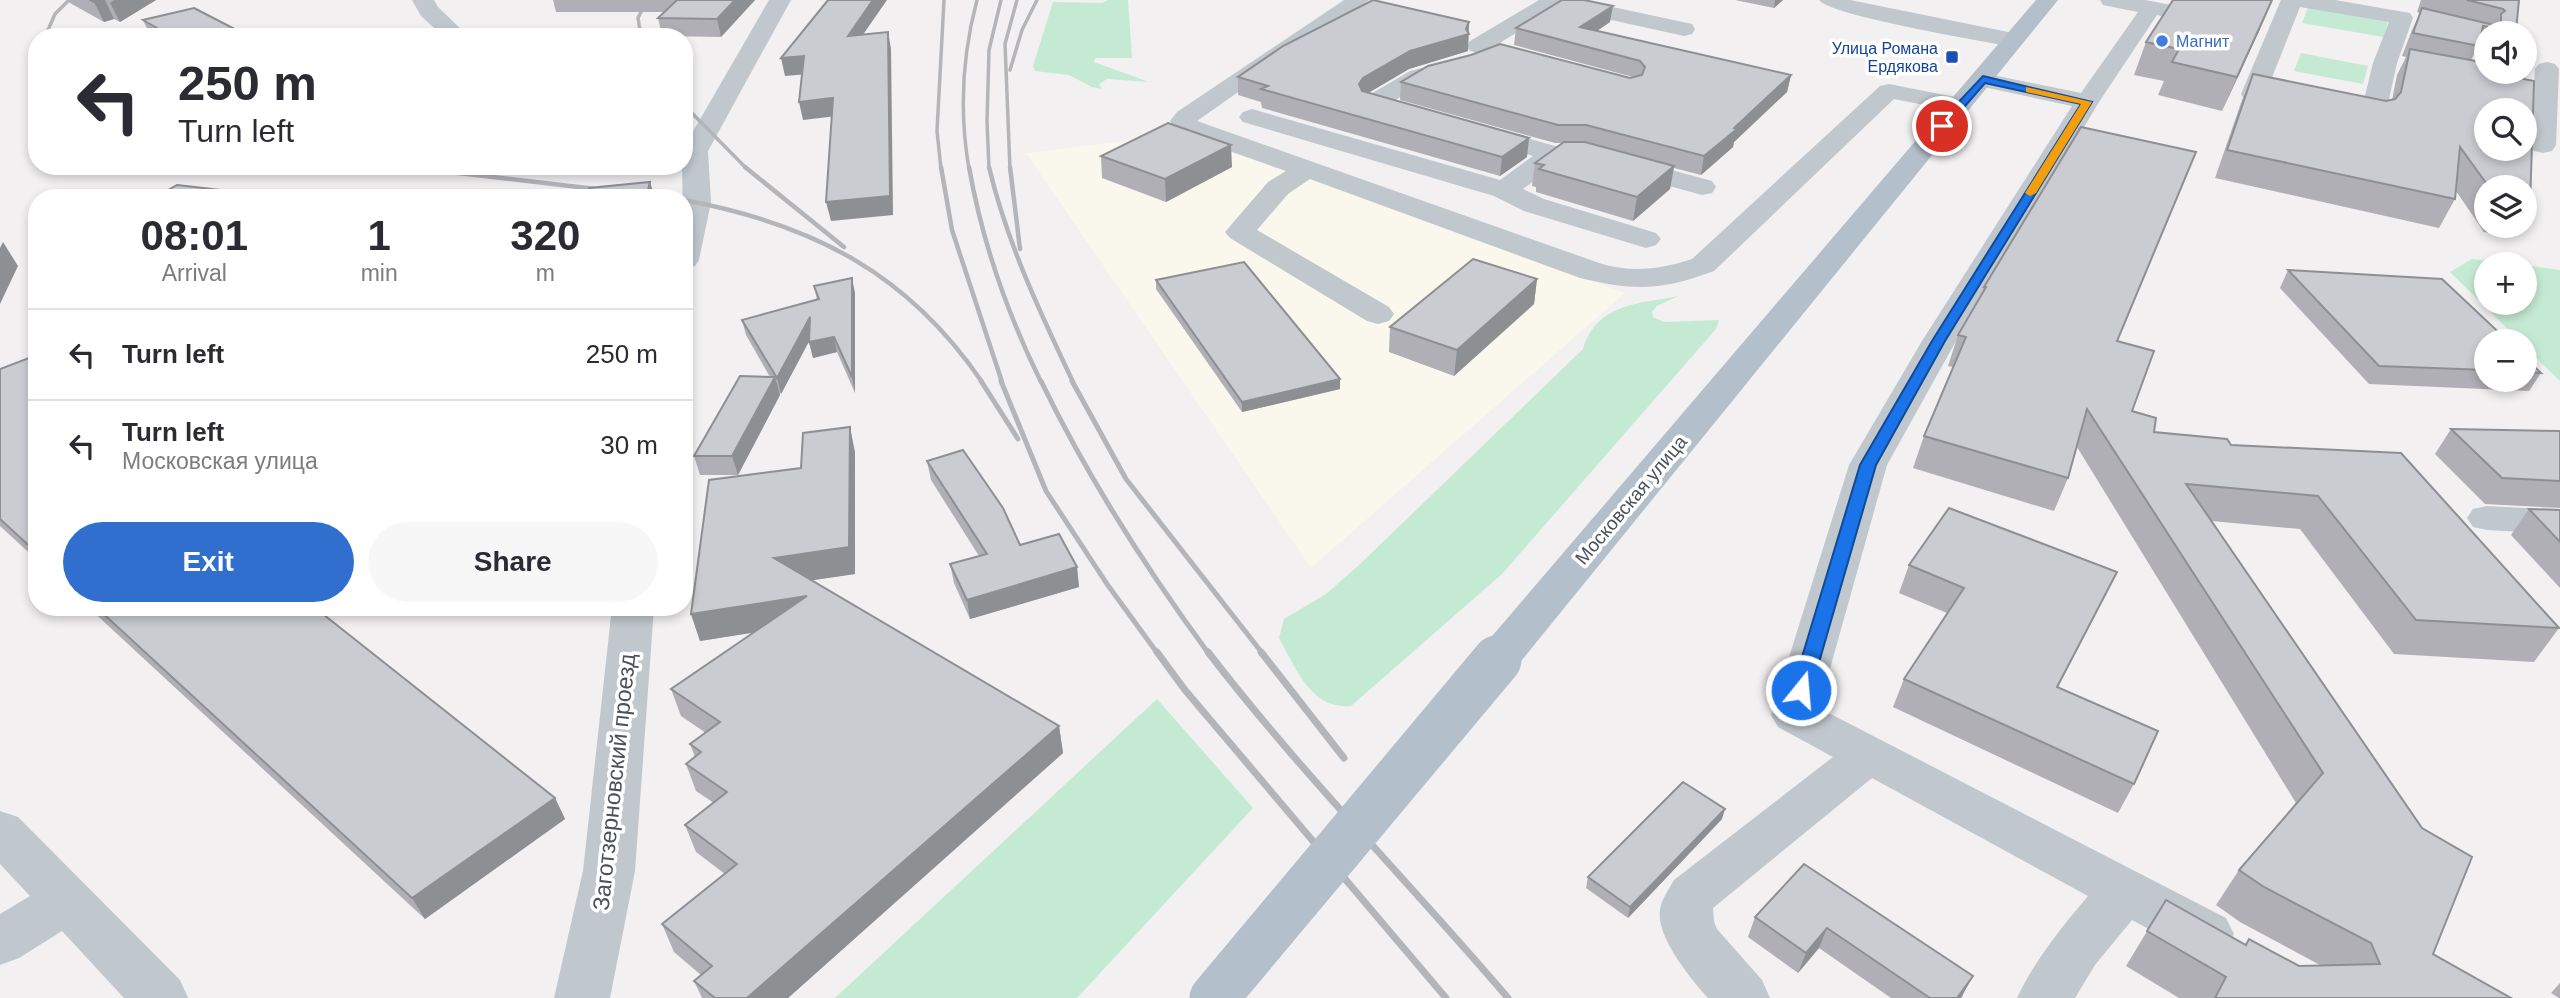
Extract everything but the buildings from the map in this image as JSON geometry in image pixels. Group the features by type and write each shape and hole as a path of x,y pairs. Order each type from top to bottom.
{"main road":[{"name":"Московская улица","path":"1214,998 2047,0"}],"street":[{"path":"423,0 429,11 448,28"},
{"path":"693,142 780,0"},
{"path":"1359,0 1182,121 1187,128 1198,132 1591,271 1624,280 1664,279 1703,265 1889,91 1960,105"},
{"path":"1560,66 1478,46 1551,0 1684,29"},
{"path":"1830,0 1849,7 2013,40"},
{"path":"2111,0 2196,16"},
{"path":"2405,9 2385,63 2372,118 2253,94 2294,0 2405,9 2426,24"},
{"path":"2151,8 2087,102 1938,341 1868,465 1794,715 2240,951"},
{"path":"1497,50 1461,65 1418,76 1373,103 1554,154 1583,154 1702,187"},
{"path":"2385,63 2411,68"},
{"path":"2464,78 2547,83 2543,145"},
{"path":"1983,79 2087,102"},
{"path":"1252,117 1504,190 1534,205 1646,239"},
{"path":"1504,190 1554,154"},
{"path":"1307,169 1278,188 1240,232 1378,314"},
{"path":"693,174 696,202 693,216"},
{"path":"2487,517 2560,522"},
{"name":"Заготзерновский проезд","path":"582,998 609,871 632,616"},
{"path":"1742,998 1701,949 1689,930 1686,910 1692,895 1868,755"},
{"path":"0,831 160,998"},
{"path":"2045,998 2076,949 2125,890"},
{"path":"0,942 66,901"}],"shaded area":[{"path":"1183,134 1625,293 1311,568 1026,153"}],"green space":[{"path":"1108,0 1128,0 1132,58 1095,58 1094,62 1149,82 1107,79 1099,84 1102,89 1069,75 1035,71 1033,66 1053,2 1102,3"},
{"path":"2310,3 2389,17 2384,37 2302,23"},
{"path":"2301,53 2368,66 2363,84 2294,71"},
{"path":"2474,259 2474,296 2450,272"},
{"path":"2537,267 2560,270 2560,381 2537,359 2537,329 2508,329 2494,315 2537,315"},
{"path":"1678,296 1657,306 1652,312 1653,317 1664,322 1719,320 1716,329 1502,574 1351,706 1325,701 1315,694 1306,685 1279,638 1284,619 1326,594 1358,566 1583,349 1598,322 1621,308"},
{"path":"1157,699 1253,808 1077,998 835,998"}],"railway":[{"path":"49,28 55,14 69,0"},
{"path":"640,28 638,18 647,0"},
{"path":"941,169 937,131 944,0"},
{"path":"969,169 963,105 965,63 977,0"},
{"path":"989,169 989,50 1001,0"},
{"path":"1010,169 1005,44 1017,0"},
{"path":"1010,70 1022,30 1037,0"},
{"path":"693,114 745,167"},
{"path":"745,167 844,247"},
{"path":"941,167 952,230 1002,382"},
{"path":"969,167 981,222 998,277 1041,382"},
{"path":"989,167 1015,250 1073,382"},
{"path":"1010,167 1020,249"},
{"path":"476,175 596,189"},
{"path":"693,202 774,223 815,239 853,259 889,283 922,311 953,344 982,382"},
{"path":"981,381 1018,439"},
{"path":"1001,381 1046,491 1107,584 1158,654"},
{"path":"1041,381 1078,452 1119,521 1209,654"},
{"path":"1072,381 1126,479 1263,654"},
{"path":"1157,652 1185,690 1446,998"},
{"path":"1208,652 1280,741 1508,998"},
{"path":"1261,652 1344,758"}],"slow traffic":[{"path":"2030,90 2087,102 2030,193"}],"place":[{"name":"Магнит","path":"2162,41"},
{"name":"Улица Романа Ердякова","path":"1952,57"}],"route":[{"path":"1801,690 1868,465 1938,341 2087,102 1983,79 1942,126"}]}
